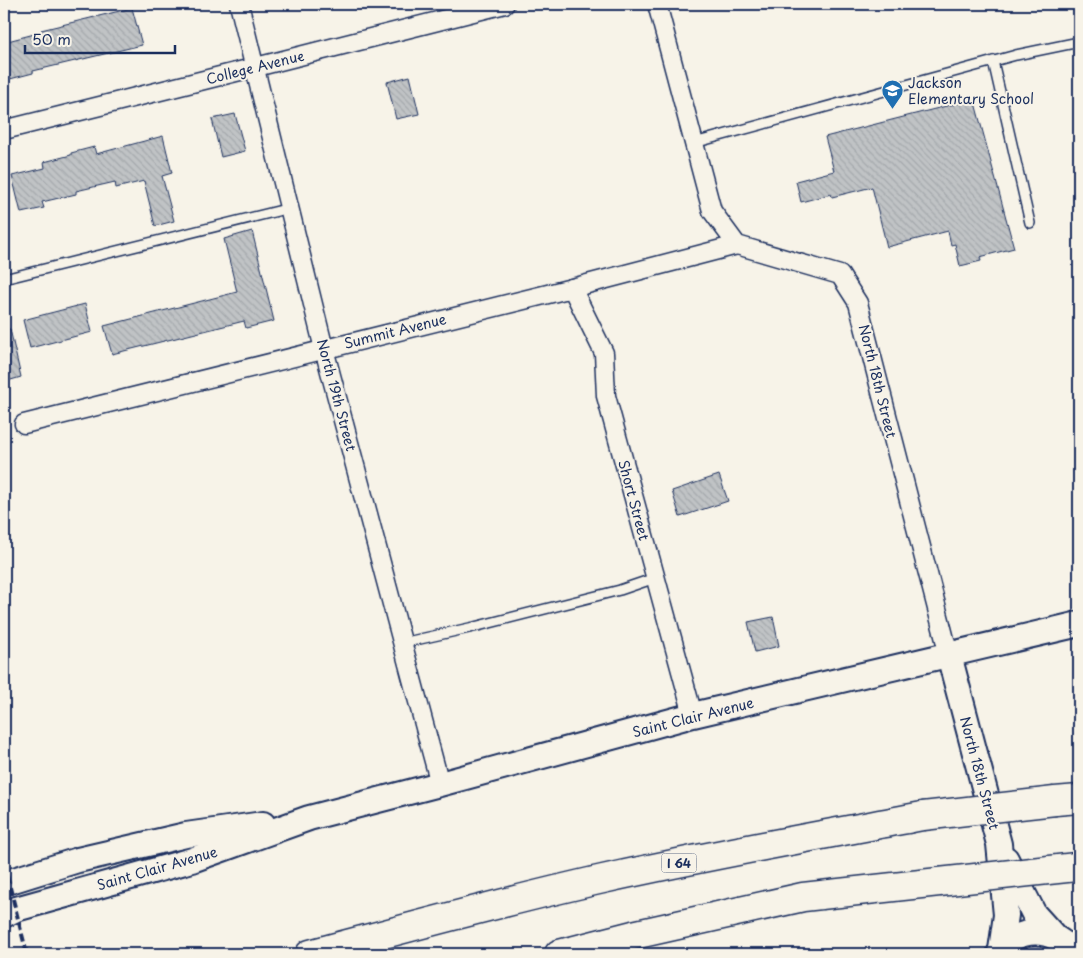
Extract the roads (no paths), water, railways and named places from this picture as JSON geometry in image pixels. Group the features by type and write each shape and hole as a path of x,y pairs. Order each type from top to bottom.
{"highway":[{"name":"I 64","path":"310,954 437,920 604,879 770,845 923,816 1067,800"},
{"path":"559,954 802,897 1077,867"}],"main road":[{"name":"Saint Clair Avenue","path":"4,914 192,860 309,818 693,715 1079,624"},
{"name":"North 18th Street","path":"949,655 999,844 1006,914 1000,952"},
{"name":"Saint Clair Avenue","path":"4,883 78,860 186,835 309,818"},
{"name":"North 18th Street","path":"999,844 1034,914 1053,936 1070,949 1072,954"},
{"path":"1000,952 1011,940 1020,935 1042,932 1053,936"}],"street":[{"name":"North 19th Street","path":"239,4 324,348 440,784"},
{"name":"College Avenue","path":"4,130 505,4"},
{"path":"657,4 712,211 737,245"},
{"name":"Summit Avenue","path":"24,424 324,348 572,288 737,245"},
{"name":"North 18th Street","path":"737,245 840,275 858,303 949,655"},
{"name":"Short Street","path":"572,288 604,353 606,396 693,715"}],"lane":[{"path":"694,143 993,61 1079,42"},
{"path":"993,61 1030,223"},
{"path":"4,279 290,208"},
{"path":"402,643 483,625 620,590 655,578"}],"railway":[{"path":"4,864 27,954"}],"place":[{"name":"Jackson Elementary School","path":"892,109"}]}
